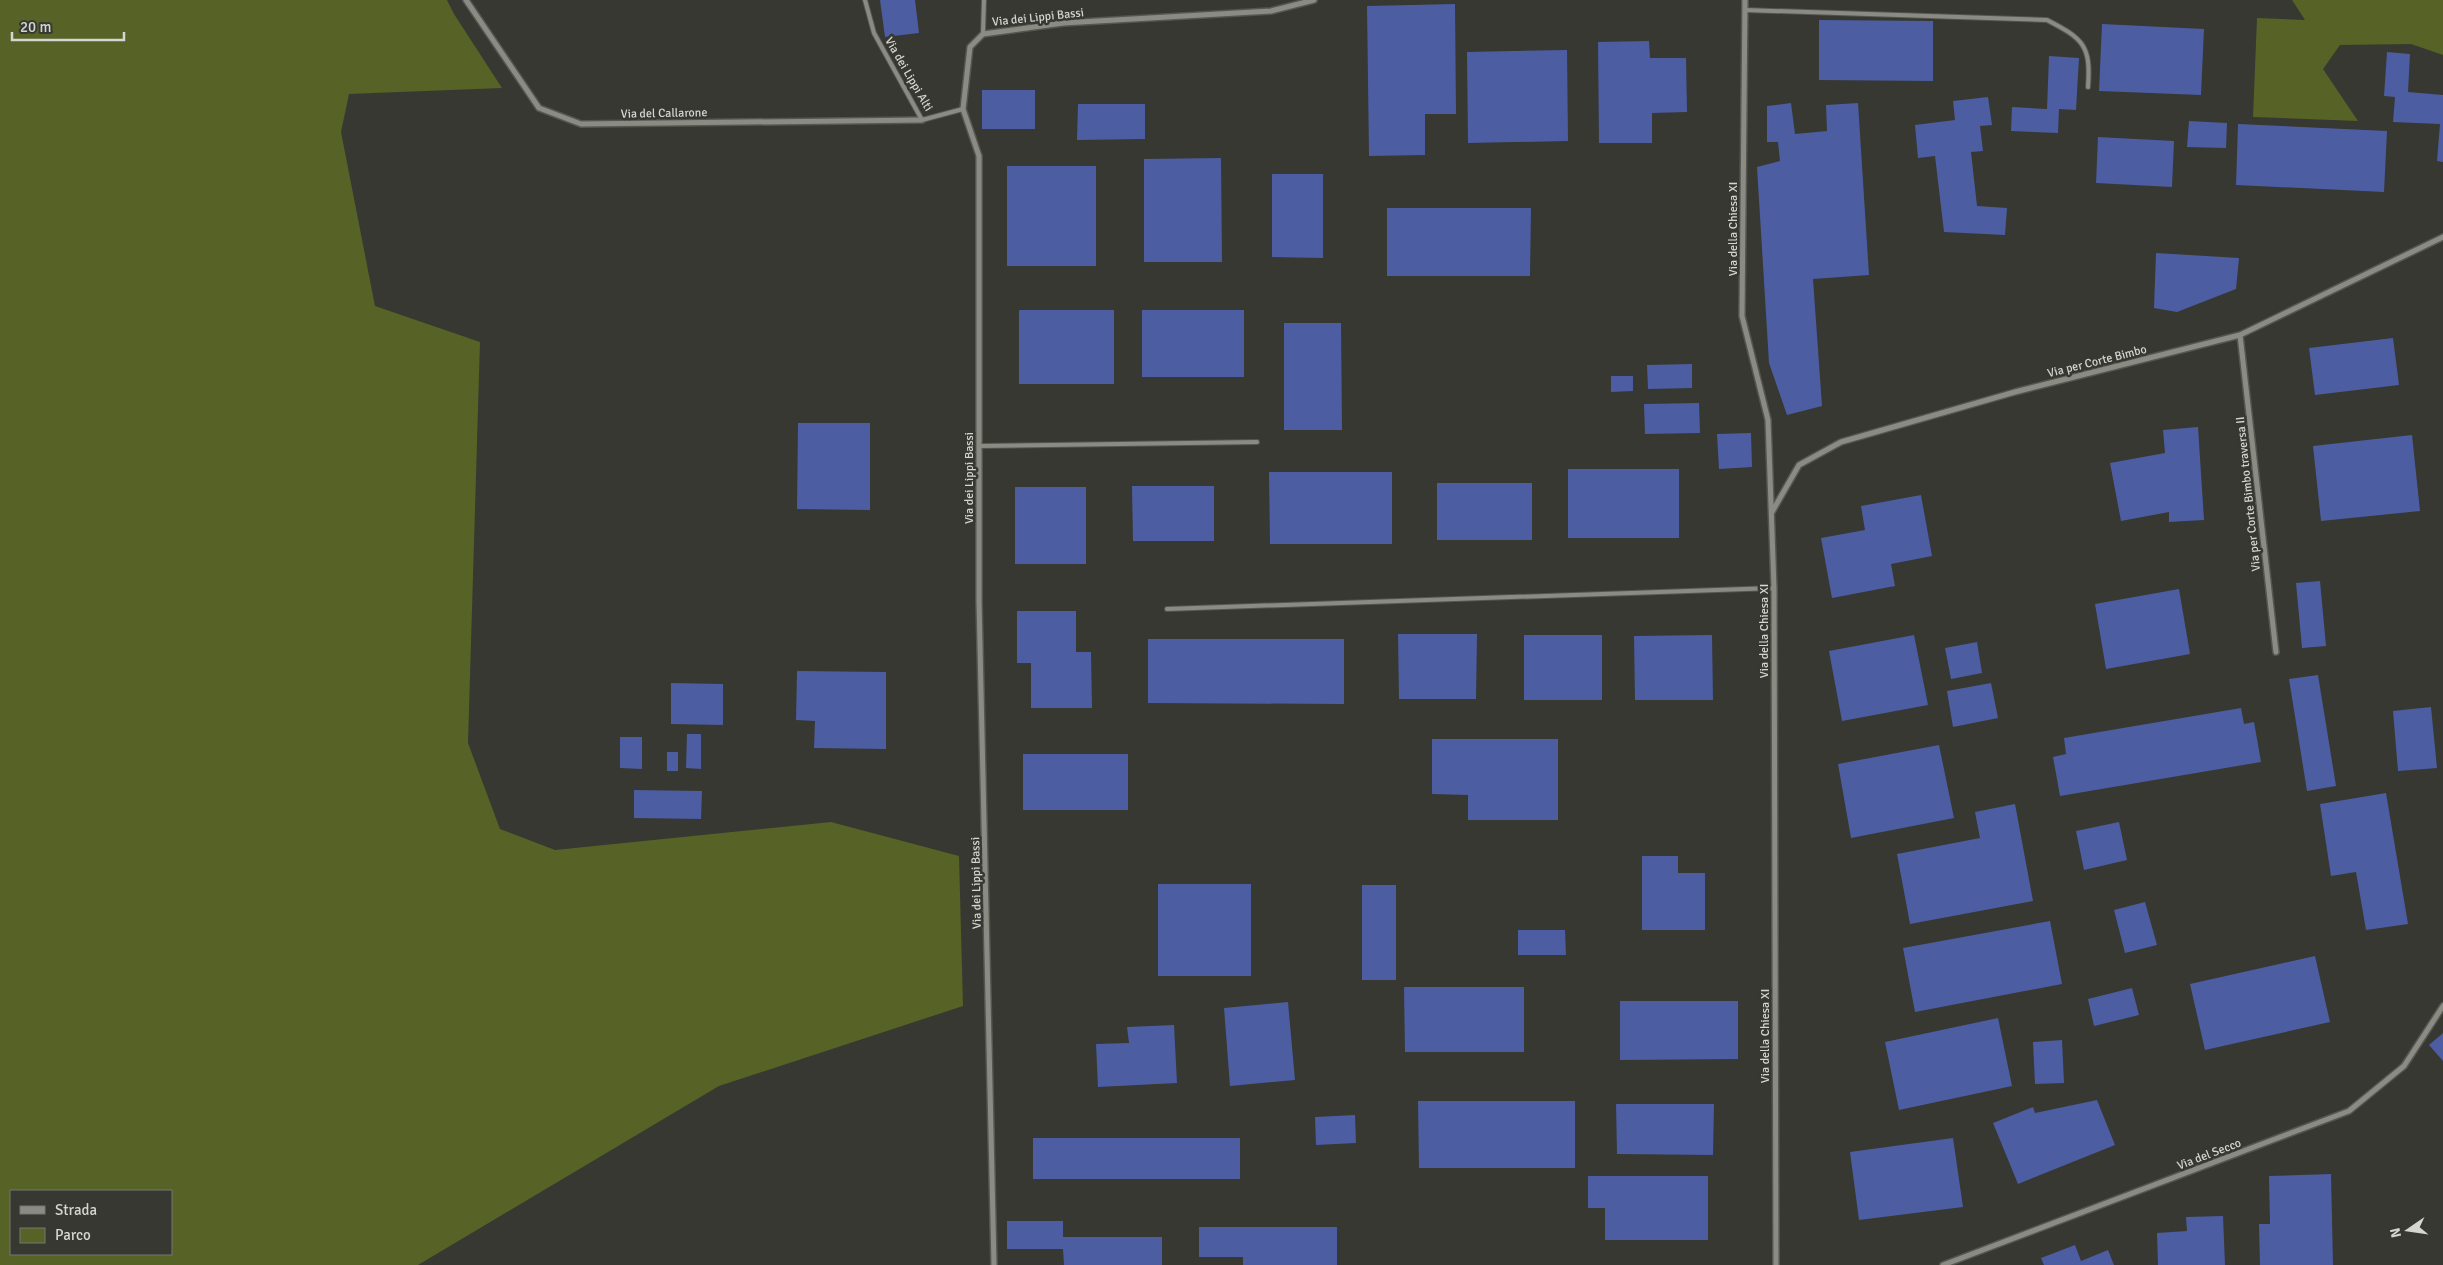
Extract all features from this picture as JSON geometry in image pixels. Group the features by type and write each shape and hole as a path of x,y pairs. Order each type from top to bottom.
{"street":[{"name":"Via del Callarone","path":"466,0 539,108 581,124 922,120"},
{"name":"Via dei Lippi Bassi","path":"994,1265 980,648 979,156 963,108 970,47 983,34 1063,24 1270,11 1314,0"},
{"name":"Via della Chiesa XI","path":"1745,0 1742,316 1768,420 1774,588 1776,1265"},
{"name":"Via per Corte Bimbo","path":"1772,512 1798,465 1840,442 2015,392 2240,335 2443,237"},
{"name":"Via per Corte Bimbo traversa II","path":"2240,335 2276,652"},
{"name":"Via del Secco","path":"1943,1265 2349,1111 2404,1066 2443,1006"}],"lane":[{"name":"Via dei Lippi Alti","path":"865,0 874,33 922,120 963,108"},
{"path":"983,34 984,0"},
{"path":"1745,10 2047,20 2075,37 2087,50 2090,62 2088,87"},
{"path":"979,446 1258,442"},
{"path":"1167,609 1774,588"}],"green space":[{"path":"0,0 447,0 502,88 349,94 341,132 375,306 480,342 468,743 500,829 555,850 831,822 959,856 963,1006 719,1086 418,1265 0,1265"},
{"path":"2292,0 2443,0 2443,55 2411,44 2340,45 2323,69 2358,121 2253,117 2257,18 2305,20"}],"building":[{"path":"880,0 915,0 919,33 885,37"},
{"path":"1455,4 1456,114 1425,114 1425,155 1369,156 1367,6"},
{"path":"1819,20 1933,21 1933,81 1819,80"},
{"path":"2102,24 2204,29 2201,95 2099,91"},
{"path":"1649,41 1650,58 1686,58 1687,112 1652,113 1652,143 1599,143 1598,42"},
{"path":"1567,50 1568,141 1468,143 1467,52"},
{"path":"2387,52 2410,54 2408,92 2443,95 2443,162 2437,161 2440,124 2393,122 2395,97 2384,96"},
{"path":"2049,56 2079,58 2076,110 2059,109 2058,133 2011,131 2012,107 2047,109"},
{"path":"982,90 1035,90 1035,129 982,129"},
{"path":"1988,97 1992,125 1980,126 1983,151 1971,152 1977,206 2007,208 2005,235 1944,232 1935,156 1918,158 1915,125 1955,120 1953,101"},
{"path":"1791,103 1795,134 1827,131 1826,105 1858,103 1869,275 1813,279 1822,406 1787,415 1769,363 1757,167 1780,161 1778,142 1767,142 1767,106"},
{"path":"1078,104 1145,104 1145,139 1077,140"},
{"path":"2189,121 2227,123 2226,148 2187,147"},
{"path":"2238,124 2387,131 2384,192 2236,185"},
{"path":"2098,137 2174,141 2172,187 2096,183"},
{"path":"1221,158 1222,262 1144,262 1144,159"},
{"path":"1007,166 1096,166 1096,266 1007,266"},
{"path":"1272,174 1323,174 1323,258 1272,257"},
{"path":"1387,208 1531,208 1530,276 1387,276"},
{"path":"2156,253 2239,258 2236,289 2177,312 2154,308"},
{"path":"1019,310 1114,310 1114,384 1019,384"},
{"path":"1142,310 1244,310 1244,377 1142,377"},
{"path":"1284,323 1341,323 1342,430 1284,430"},
{"path":"2393,338 2399,385 2315,395 2309,348"},
{"path":"1692,364 1692,388 1648,389 1647,365"},
{"path":"1611,376 1633,376 1633,391 1611,392"},
{"path":"1699,403 1700,433 1645,434 1644,404"},
{"path":"798,423 870,423 870,510 797,509"},
{"path":"2198,427 2204,520 2169,522 2169,512 2121,521 2110,463 2165,453 2163,430"},
{"path":"1751,433 1752,467 1719,469 1717,434"},
{"path":"2412,435 2420,511 2321,521 2313,446"},
{"path":"1568,469 1679,469 1679,538 1568,538"},
{"path":"1269,472 1392,472 1392,544 1270,544"},
{"path":"1437,483 1532,483 1532,540 1437,540"},
{"path":"1132,486 1214,486 1214,541 1133,541"},
{"path":"1015,487 1086,487 1086,564 1015,564"},
{"path":"1921,495 1932,556 1891,564 1895,586 1832,598 1821,538 1865,530 1861,506"},
{"path":"2320,581 2326,646 2302,648 2296,583"},
{"path":"2179,589 2190,654 2106,669 2095,604"},
{"path":"1017,611 1076,611 1076,652 1091,652 1092,708 1031,708 1031,663 1017,663"},
{"path":"1398,634 1477,634 1476,699 1399,699"},
{"path":"1524,635 1602,635 1602,700 1524,700"},
{"path":"1712,635 1713,700 1635,700 1634,636"},
{"path":"1914,635 1928,705 1842,721 1829,651"},
{"path":"1148,639 1344,639 1344,704 1148,703"},
{"path":"1977,642 1982,673 1951,679 1945,648"},
{"path":"797,671 886,672 886,749 814,748 815,721 796,720"},
{"path":"2318,675 2336,786 2307,791 2289,679"},
{"path":"671,683 723,684 723,725 671,724"},
{"path":"1991,683 1998,718 1953,727 1947,691"},
{"path":"2431,707 2437,768 2398,771 2393,711"},
{"path":"2241,708 2244,724 2254,722 2261,762 2060,796 2053,757 2066,754 2064,738"},
{"path":"687,734 701,734 701,769 686,768"},
{"path":"620,737 642,737 642,769 620,768"},
{"path":"1432,739 1558,739 1558,820 1468,820 1468,795 1432,794"},
{"path":"1939,745 1954,818 1851,838 1838,764"},
{"path":"667,752 678,752 678,771 667,771"},
{"path":"1023,754 1128,754 1128,810 1023,810"},
{"path":"634,790 702,791 701,819 634,818"},
{"path":"2386,793 2408,924 2366,930 2356,872 2331,876 2320,804"},
{"path":"2015,804 2033,901 1910,924 1897,854 1980,838 1975,812"},
{"path":"2119,822 2127,860 2084,870 2076,831"},
{"path":"1642,856 1678,856 1678,873 1705,873 1705,930 1642,930"},
{"path":"1158,884 1251,884 1251,976 1158,976"},
{"path":"1362,885 1396,885 1396,980 1362,980"},
{"path":"2145,902 2157,945 2125,953 2114,910"},
{"path":"2050,921 2062,984 1915,1012 1903,948"},
{"path":"1518,930 1565,930 1566,955 1518,955"},
{"path":"2315,956 2330,1022 2205,1050 2190,984"},
{"path":"1404,987 1524,987 1524,1052 1405,1052"},
{"path":"2132,988 2139,1015 2094,1026 2088,999"},
{"path":"1620,1001 1738,1001 1738,1059 1620,1060"},
{"path":"1288,1002 1295,1080 1230,1086 1224,1008"},
{"path":"1998,1018 2012,1086 1899,1110 1885,1042"},
{"path":"1174,1025 1177,1083 1098,1087 1096,1044 1129,1043 1127,1027"},
{"path":"2443,1033 2443,1061 2429,1045"},
{"path":"2062,1040 2064,1083 2035,1084 2033,1042"},
{"path":"2097,1100 2115,1145 2018,1184 1993,1123 2033,1107 2035,1113"},
{"path":"1418,1101 1575,1101 1575,1168 1419,1168"},
{"path":"1616,1104 1714,1104 1713,1155 1617,1154"},
{"path":"1355,1115 1356,1143 1316,1145 1315,1117"},
{"path":"1033,1138 1240,1138 1240,1179 1033,1179"},
{"path":"1953,1138 1963,1207 1859,1220 1850,1152"},
{"path":"2331,1174 2333,1265 2260,1265 2259,1224 2270,1224 2269,1176"},
{"path":"1588,1176 1708,1176 1708,1240 1605,1240 1605,1208 1588,1208"},
{"path":"2223,1216 2225,1265 2158,1265 2157,1233 2187,1231 2186,1217"},
{"path":"1007,1221 1063,1221 1063,1237 1162,1237 1162,1265 1064,1265 1063,1249 1007,1249"},
{"path":"1199,1227 1337,1227 1337,1265 1243,1265 1243,1257 1199,1257"},
{"path":"2075,1245 2081,1261 2108,1250 2114,1265 2044,1265 2041,1258"}]}
